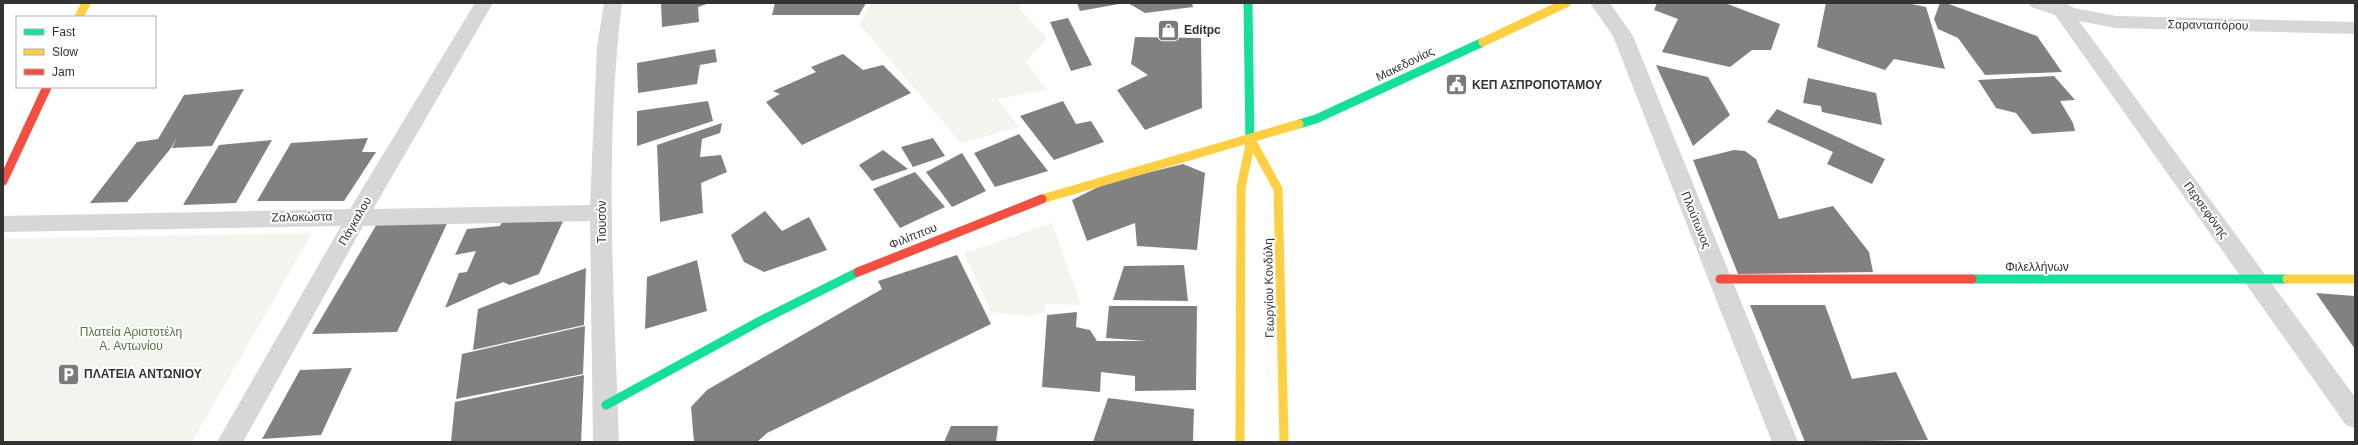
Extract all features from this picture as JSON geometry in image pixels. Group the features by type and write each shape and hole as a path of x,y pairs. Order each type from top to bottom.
{"street":[{"path":"80,16 86,3"},
{"name":"Πάγκαλου","path":"230,442 358,216 484,3"},
{"name":"Τιουσόν","path":"606,442 602,213 608,28 613,3"},
{"name":"Γεωργίου Κονδύλη","path":"1240,442 1241,188 1251,140 1248,3"},
{"name":"Μακεδονίας","path":"1251,140 1316,119 1566,3"},
{"name":"Πλούτωνος","path":"1599,3 1609,14 1623,36 1785,442"},
{"name":"Σαρανταπόρου","path":"2038,3 2124,22 2355,28"},
{"name":"Περσεφόνης","path":"2059,7 2355,417"},
{"path":"3,181 47,88"},
{"name":"Γεωργίου Κονδύλη","path":"1251,140 1278,189 1284,442"},
{"name":"Φιλίππου","path":"606,405 786,307 897,255 1041,199 1090,183 1251,140"},
{"name":"Ζαλοκώστα","path":"3,224 358,216 602,213"},
{"name":"Φιλελλήνων","path":"1720,279 2355,279"}],"green space":[{"path":"872,3 1022,3 1018,7 1047,38 1026,62 1047,89 998,99 1019,127 961,143 859,24"},
{"path":"1052,223 1081,305 1046,304 1044,312 1030,316 991,312 964,253"},
{"name":"Πλατεία Αριστοτέλη Α. Αντωνίου","path":"312,233 192,442 3,442 3,239"}],"building":[{"path":"661,3 710,3 698,7 699,22 662,27"},
{"path":"775,3 866,3 859,15 772,15"},
{"path":"1077,3 1119,3 1119,4 1080,11"},
{"path":"1128,3 1192,3 1193,7 1145,13"},
{"path":"1657,3 1725,3 1780,24 1771,50 1752,50 1730,67 1662,52 1678,19 1654,10"},
{"path":"1826,3 1907,3 1926,7 1945,69 1894,59 1885,70 1817,47"},
{"path":"1940,3 1946,3 2037,36 2062,72 1985,75 1958,38 1938,29 1934,19"},
{"path":"1068,18 1092,65 1071,71 1050,22"},
{"path":"1135,37 1201,38 1202,108 1145,130 1117,90 1148,75 1131,64"},
{"path":"715,49 717,62 700,65 697,84 638,93 637,63"},
{"path":"843,54 863,70 883,65 911,93 802,145 766,102 780,94 773,91 816,72 811,67"},
{"path":"1656,65 1708,77 1730,115 1693,146"},
{"path":"2054,76 2075,100 2060,101 2073,123 2075,131 2032,134 2016,113 1996,108 1978,80"},
{"path":"1808,78 1876,93 1882,125 1822,112 1821,106 1803,103"},
{"path":"244,89 212,146 172,148 177,137 171,148 127,202 90,203 137,142 158,139 184,95"},
{"path":"708,101 713,121 637,146 637,111"},
{"path":"1063,101 1076,124 1091,121 1104,142 1054,160 1020,116"},
{"path":"1777,109 1885,159 1872,184 1827,164 1833,152 1767,122"},
{"path":"722,123 720,133 702,139 700,157 721,155 727,172 701,183 703,213 660,222 657,145"},
{"path":"1019,134 1048,171 995,187 974,153"},
{"path":"368,138 362,152 376,152 344,201 257,201 291,143"},
{"path":"933,138 945,156 913,167 901,147"},
{"path":"272,140 236,203 183,205 219,145"},
{"path":"883,150 908,169 872,181 859,165"},
{"path":"1734,150 1745,151 1756,159 1779,219 1833,206 1869,252 1873,272 1738,274 1693,160"},
{"path":"962,153 986,191 952,207 926,172"},
{"path":"1183,164 1205,173 1197,250 1137,246 1135,223 1087,241 1072,200 1106,183"},
{"path":"915,172 945,207 900,228 873,189"},
{"path":"765,211 782,231 809,217 827,250 764,272 744,262 731,235"},
{"path":"381,217 450,217 397,332 312,334"},
{"path":"564,219 539,274 510,285 503,282 445,308 459,273 467,272 476,251 455,255 467,229 500,226 502,222"},
{"path":"957,255 991,324 767,433 757,442 694,442 691,407 707,390 882,289 878,281"},
{"path":"697,260 707,311 645,329 647,277"},
{"path":"1184,265 1188,301 1113,300 1124,266"},
{"path":"586,268 584,325 473,350 478,309"},
{"path":"2316,293 2355,296 2355,349"},
{"path":"1750,305 1825,305 1852,379 1896,372 1928,440 1805,442"},
{"path":"1109,306 1197,306 1196,390 1135,391 1135,376 1101,372 1100,392 1042,387 1047,315 1077,312 1076,327 1090,330 1097,341 1147,341 1106,338"},
{"path":"585,326 583,374 456,399 462,354"},
{"path":"352,368 321,435 262,439 300,370"},
{"path":"584,375 581,442 451,442 455,402"},
{"path":"1108,398 1194,409 1193,442 1093,442"},
{"path":"951,426 998,426 996,442 944,442"}],"traffic: fast":[{"path":"1248,3 1250,145"},
{"path":"1299,124 1316,119 1483,42"},
{"path":"606,405 760,321 858,272"},
{"path":"1972,279 2287,279"}],"traffic: slow":[{"path":"80,16 86,3"},
{"path":"1483,42 1566,3"},
{"path":"1042,199 1106,179 1299,124"},
{"path":"1251,140 1278,189 1284,442"},
{"path":"1240,442 1241,188 1250,145"},
{"path":"2287,279 2355,279"}],"traffic: jam":[{"path":"3,181 47,88"},
{"path":"858,272 1042,199"},
{"path":"1720,279 1972,279"}],"place":[{"name":"Editpc","path":"1168,30"},
{"name":"ΚΕΠ ΑΣΠΡΟΠΟΤΑΜΟΥ","path":"1456,85"},
{"name":"ΠΛΑΤΕΙΑ ΑΝΤΩΝΙΟΥ","path":"69,374"}]}
